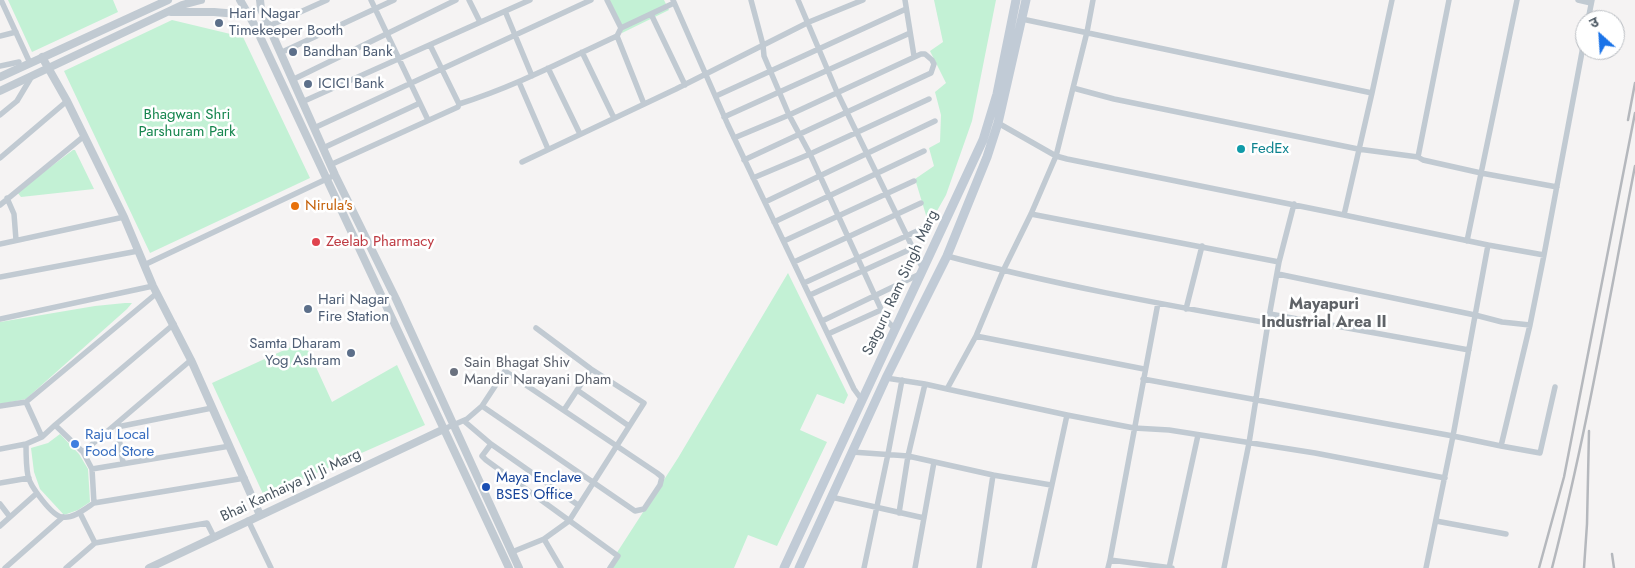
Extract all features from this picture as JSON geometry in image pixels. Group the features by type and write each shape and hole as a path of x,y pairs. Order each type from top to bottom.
{"main road":[{"name":"Satguru Ram Singh Marg","path":"784,568 983,140 997,94 1016,0"},
{"name":"Satguru Ram Singh Marg","path":"799,568 886,378 946,256 988,157 998,124 1026,0"}],"street":[{"path":"1,0 30,63"},
{"path":"0,77 168,0"},
{"path":"0,91 182,5 201,0"},
{"path":"240,0 396,299 519,568"},
{"path":"269,26 327,0"},
{"path":"371,0 428,120"},
{"path":"280,52 394,0"},
{"path":"292,80 456,0"},
{"path":"469,0 480,22"},
{"path":"302,102 530,0"},
{"path":"314,128 591,0"},
{"path":"607,0 621,28"},
{"path":"751,0 763,45 764,56 789,115 820,175 881,310 888,323 895,329"},
{"path":"798,0 809,22 837,92 878,173 913,248 922,272 875,297 822,321"},
{"path":"522,162 684,85 809,22 863,0"},
{"path":"904,0 914,56"},
{"path":"947,389 976,336 1003,271 1031,214 1056,156 1087,32 1093,0"},
{"path":"1344,215 1392,0"},
{"path":"1418,158 1450,0"},
{"path":"1467,241 1517,0"},
{"path":"1578,0 1592,1"},
{"path":"262,1 261,9 323,148 330,165 331,177 444,429 509,568"},
{"path":"330,165 458,107 458,104 519,82 617,36 621,28 652,14 673,1 744,160 854,389 862,400"},
{"path":"716,96 770,69 819,50 906,9"},
{"path":"505,11 532,76"},
{"path":"168,12 214,12 249,15"},
{"path":"652,14 684,85"},
{"path":"1022,18 1372,92"},
{"path":"0,36 16,32"},
{"path":"724,117 910,33"},
{"path":"617,36 644,104"},
{"path":"430,45 458,104"},
{"path":"582,52 614,118"},
{"path":"734,138 789,115 914,56 928,55 934,64 931,73 744,160"},
{"path":"42,58 67,101 124,217 144,265 191,360 260,515"},
{"path":"1501,446 1530,325 1581,60"},
{"path":"0,66 19,62"},
{"path":"548,68 580,134"},
{"path":"0,115 16,101 32,76"},
{"path":"519,82 548,149"},
{"path":"1073,88 1114,99 1358,149 1418,158 1481,173 1557,187"},
{"path":"753,178 929,99"},
{"path":"0,158 67,101"},
{"path":"323,148 420,103"},
{"path":"765,202 935,121"},
{"path":"998,124 1056,156 1467,241 1544,255"},
{"path":"0,205 84,136"},
{"path":"774,222 924,151"},
{"path":"144,265 331,177"},
{"path":"784,241 914,182"},
{"path":"7,198 14,214 16,240"},
{"path":"794,262 921,204"},
{"path":"1224,568 1249,443 1279,262 1294,204"},
{"path":"1031,214 1279,262"},
{"path":"0,244 124,217"},
{"path":"804,283 928,226"},
{"path":"1426,568 1445,478 1488,245"},
{"path":"1186,309 1202,246"},
{"path":"810,295 913,248"},
{"path":"0,277 138,251"},
{"path":"946,256 1003,271 1158,304 1268,323"},
{"path":"1278,274 1502,322 1530,325"},
{"path":"0,319 155,289"},
{"path":"0,406 26,402 155,289"},
{"path":"1108,568 1144,369 1158,304"},
{"path":"828,334 881,310"},
{"path":"1270,314 1469,350"},
{"path":"0,449 26,444 42,437 174,324"},
{"path":"512,552 544,539 568,521 644,403 591,369 536,328"},
{"path":"976,336 1144,369"},
{"path":"82,452 117,425 191,360"},
{"path":"564,410 591,369"},
{"path":"444,429 464,420 482,406 505,371 662,477 660,485 644,509 635,511 482,406"},
{"path":"886,378 925,384 1134,428 1169,430 1315,453 1445,478"},
{"path":"864,568 902,380"},
{"path":"1143,380 1540,453 1555,387"},
{"path":"899,513 908,456 925,384"},
{"path":"577,390 629,426"},
{"path":"26,402 42,437"},
{"path":"117,425 212,408"},
{"path":"1034,568 1067,415"},
{"path":"464,420 491,444 578,505"},
{"path":"55,425 82,452 92,469 94,503"},
{"path":"117,425 123,463"},
{"name":"Bhai Kanhaiya Jil Ji Marg","path":"149,568 444,429"},
{"path":"1110,560 1171,568 1198,435"},
{"path":"26,444 29,478 55,514 63,518"},
{"path":"491,444 482,456 618,556 610,568"},
{"path":"92,469 230,446"},
{"path":"852,452 908,456 993,475 1051,485"},
{"path":"915,568 934,462"},
{"path":"979,568 993,475"},
{"path":"0,483 29,478"},
{"path":"5,568 63,518 80,513 94,503 245,478"},
{"path":"0,526 38,493"},
{"path":"831,497 924,518"},
{"path":"0,504 10,517"},
{"path":"80,513 95,543"},
{"path":"248,520 271,568"},
{"path":"1436,521 1506,534"},
{"path":"66,568 95,543 207,523 214,537"},
{"path":"544,539 561,568"}],"green space":[{"path":"8,0 113,0 118,12 32,52"},
{"path":"606,0 664,0 669,10 622,33"},
{"path":"934,0 996,0 972,121 946,195 929,225 915,179 934,166 929,148 940,142 941,115 935,92 946,83 930,51 943,42"},
{"name":"Bhagwan Shri Parshuram Park","path":"172,20 243,37 310,178 150,253 64,71"},
{"path":"75,150 94,189 21,197 17,192"},
{"path":"788,273 848,395 844,404 817,394 800,430 827,442 777,546 748,535 734,568 607,568 678,458"},
{"path":"132,303 26,399 0,404 0,322 95,306"},
{"path":"304,341 332,402 397,365 425,425 264,496 212,383"},
{"path":"60,434 79,454 88,469 90,502 78,510 64,515 40,489 34,472 31,448 48,443"}],"railway":[{"path":"1628,120 1635,83"},
{"path":"1539,568 1564,477 1635,113"},
{"path":"1552,568 1586,418 1635,166"},
{"path":"1584,568 1589,431"},
{"path":"1612,554 1614,568"}],"place":[{"name":"Hari Nagar Timekeeper Booth","path":"219,23"},
{"name":"Bandhan Bank","path":"293,52"},
{"name":"ICICI Bank","path":"308,84"},
{"name":"FedEx","path":"1241,149"},
{"name":"Nirula's","path":"295,206"},
{"name":"Zeelab Pharmacy","path":"316,242"},
{"name":"Hari Nagar Fire Station","path":"308,309"},
{"name":"Samta Dharam Yog Ashram","path":"351,353"},
{"name":"Sain Bhagat Shiv Mandir Narayani Dham","path":"454,372"},
{"name":"Raju Local Food Store","path":"75,444"},
{"name":"Maya Enclave BSES Office","path":"486,487"}],"district":[{"name":"Mayapuri Industrial Area II","path":"1324,314"}]}
